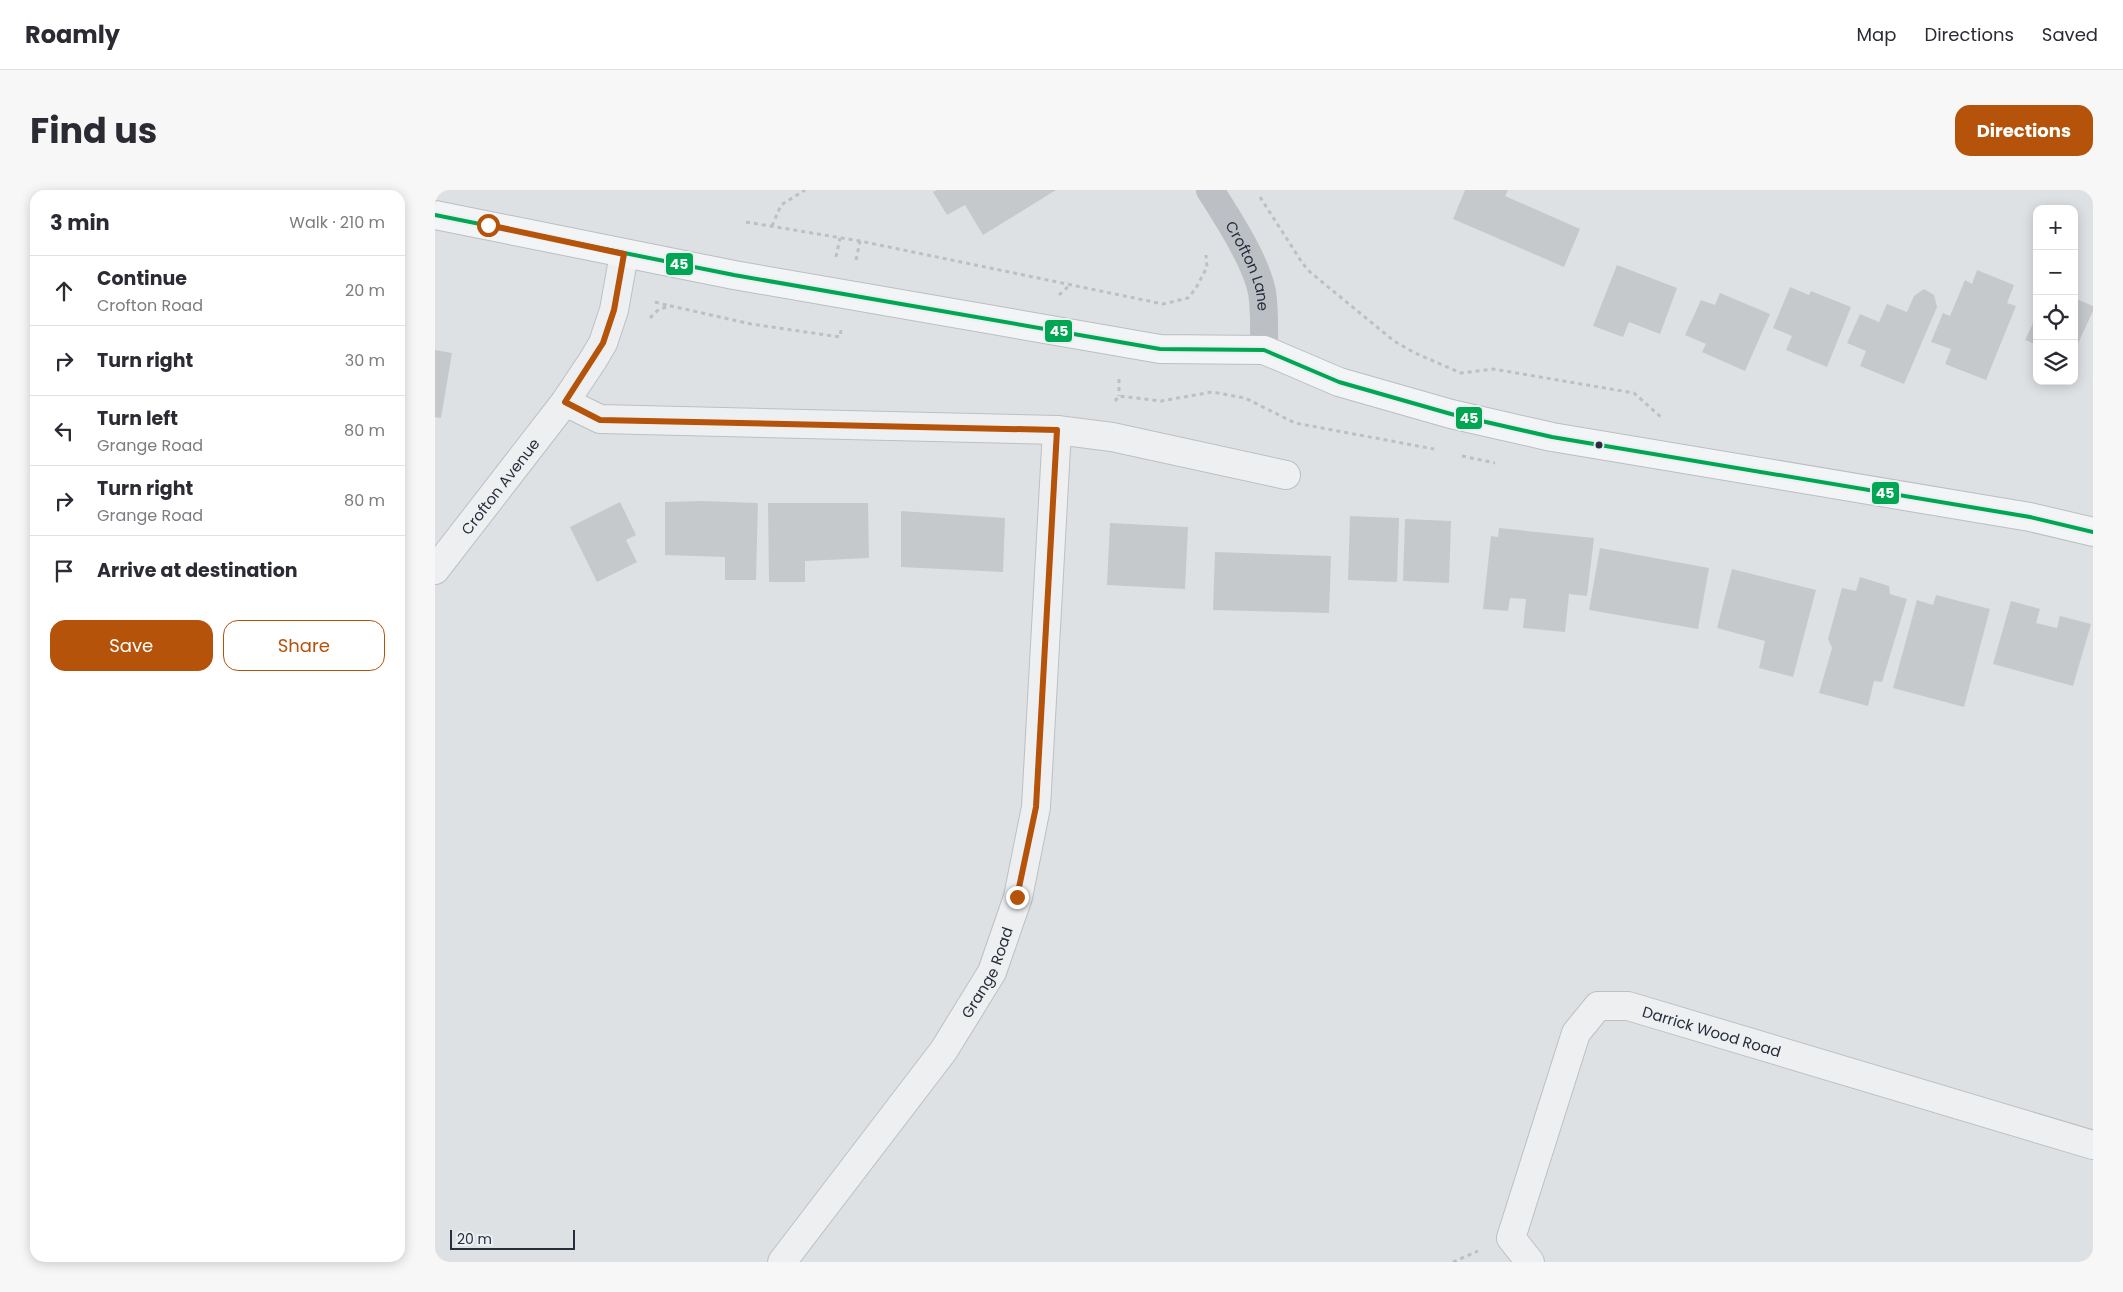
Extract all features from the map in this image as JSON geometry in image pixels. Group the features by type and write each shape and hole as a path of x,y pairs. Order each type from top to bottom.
{"main road":[{"path":"435,215 624,254 1161,349 1264,350 1339,382 1451,414 1552,437 2030,517 2093,532"}],"street":[{"name":"Crofton Lane","path":"1210,190 1233,226 1262,292 1264,350"},
{"name":"Crofton Avenue","path":"435,570 565,402 603,343 614,310 624,254"},
{"path":"565,402 600,420 1070,432 1112,437 1286,475"},
{"name":"Grange Road","path":"782,1262 944,1050 992,972 1017,897 1036,807 1070,432"},
{"name":"Darrick Wood Road","path":"1530,1262 1511,1238 1576,1033 1598,1006 1628,1006 2093,1145"}],"path":[{"path":"773,226 781,205 805,190"},
{"path":"1266,206 1310,272 1394,341 1415,353 1461,373 1493,369 1634,393 1664,419"},
{"path":"746,222 860,241 1163,304 1188,298 1207,267 1206,253"},
{"path":"835,260 840,238"},
{"path":"655,302 751,324 840,336 843,322"},
{"path":"645,316 651,318 659,309 671,306"},
{"path":"1070,432 1119,396 1161,401 1212,392 1245,398 1295,423 1443,451"}],"building":[{"path":"937,190 1056,190 983,235 965,205 947,215 933,192"},
{"path":"1465,190 1508,190 1505,196 1580,229 1564,267 1453,219"},
{"path":"1617,265 1677,288 1660,334 1629,322 1623,337 1593,326"},
{"path":"1977,270 2014,285 2007,303 2016,306 1986,380 1945,364 1951,349 1931,342 1943,313 1950,316 1965,280 1972,284"},
{"path":"1790,287 1809,295 1811,291 1851,307 1827,367 1786,350 1792,336 1773,328"},
{"path":"1924,289 1934,295 1937,307 1904,384 1860,366 1866,351 1847,343 1860,314 1879,322 1887,304 1907,312 1914,296"},
{"path":"1720,293 1770,314 1745,371 1702,352 1706,344 1685,335 1701,300 1715,305"},
{"path":"2078,300 2093,306 2093,311 2078,343"},
{"path":"2033,323 2033,343 2025,340"},
{"path":"435,350 452,353 441,418 435,417"},
{"path":"620,502 636,535 626,540 637,562 597,582 570,527"},
{"path":"665,502 758,503 756,580 725,580 725,557 665,555"},
{"path":"768,503 868,503 869,558 805,561 805,582 769,582"},
{"path":"901,511 1005,518 1003,572 901,567"},
{"path":"1350,516 1399,518 1397,582 1348,580"},
{"path":"1405,519 1451,521 1449,583 1403,581"},
{"path":"1110,523 1188,527 1185,589 1107,585"},
{"path":"1499,528 1594,538 1587,596 1569,594 1565,632 1523,628 1526,599 1510,598 1508,611 1483,609 1491,536 1498,537"},
{"path":"1600,548 1709,568 1698,629 1589,610"},
{"path":"1215,552 1331,556 1329,613 1213,610"},
{"path":"1732,569 1816,590 1793,677 1759,668 1765,641 1717,628"},
{"path":"1860,577 1889,586 1890,594 1907,599 1882,682 1874,681 1868,706 1819,693 1832,648 1828,639 1842,588 1856,591"},
{"path":"1936,595 1990,609 1964,707 1893,688 1917,600 1933,605"},
{"path":"2011,601 2040,609 2036,623 2057,628 2060,616 2091,624 2073,686 1993,664"}],"transit line":[{"name":"45","path":"435,215 734,275 1160,349 1264,350 1339,382 1451,414 1552,437 2030,517 2093,532"}],"route":[{"path":"488,225 624,254 614,310 603,343 565,402 600,420 1057,430 1036,807 1017,897"}]}
